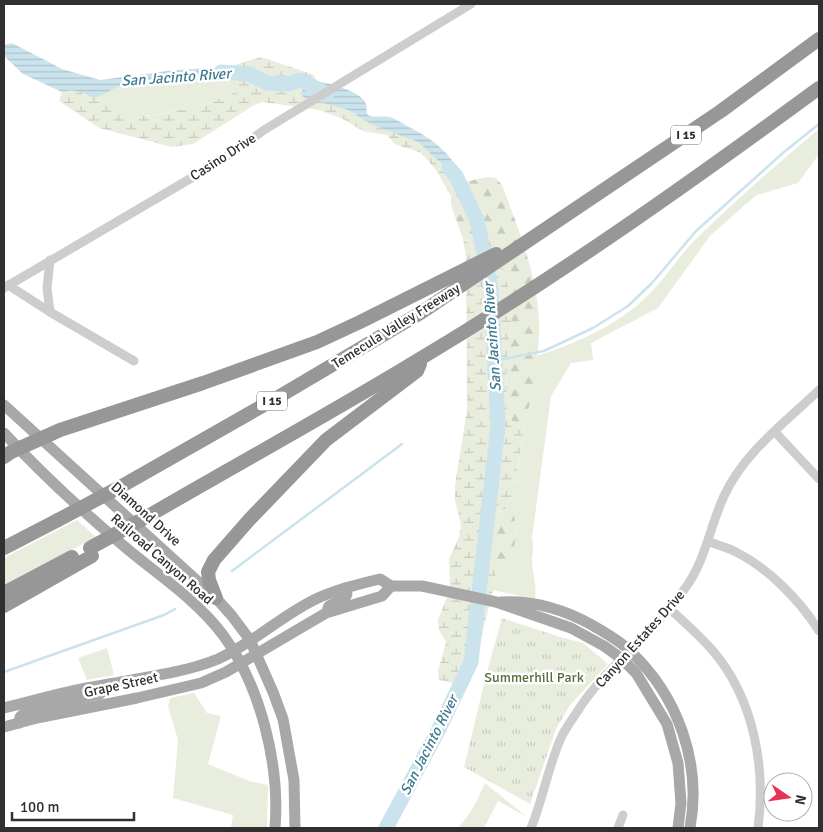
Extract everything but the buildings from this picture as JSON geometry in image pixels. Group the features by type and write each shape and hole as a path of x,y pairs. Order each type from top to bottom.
{"highway":[{"name":"Temecula Valley Freeway","path":"4,548 120,487 422,312 721,111 819,39"},
{"path":"4,606 91,552 125,528 424,357 565,267 747,141 819,88"},
{"path":"4,457 60,430 203,383 316,342 550,227"},
{"path":"216,598 208,580 208,572 214,560 226,546 326,440 417,370 424,357"},
{"path":"4,593 91,552"}],"main road":[{"name":"Diamond Drive","path":"4,405 216,598 250,640 256,654"},
{"path":"4,432 20,448"},
{"name":"Railroad Canyon Road","path":"20,448 50,480 101,526 182,593 210,620 233,651 251,687 270,749 276,797 275,828"},
{"name":"Grape Street","path":"4,708 183,669 217,659 318,598 345,588 380,580 391,586 422,586 496,602"},
{"path":"326,614 382,596 391,586"},
{"path":"326,614 329,606 345,598 347,594 345,588"},
{"path":"496,602 525,602 571,614 614,638 630,650 656,680 680,722 692,769 693,810 690,828"},
{"path":"496,602 571,628 604,646 622,659 636,673 667,724 678,762 681,803 678,828"},
{"name":"Grape Street","path":"4,727 201,682 241,664 326,614"},
{"path":"256,654 283,719 294,780 294,828"},
{"path":"18,723 20,717 27,711 100,694 109,684"}],"street":[{"name":"Casino Drive","path":"6,286 205,170 264,130 471,4"},
{"path":"50,260 47,288 50,312"},
{"path":"6,286 134,361"},
{"name":"Canyon Estates Drive","path":"532,828 562,737 578,710 669,608 686,586 700,563 724,496 739,469 757,447 819,390"},
{"path":"775,432 819,479"},
{"path":"708,542 733,550 766,572 797,602 819,631"},
{"path":"669,608 713,652 731,676 743,702 754,737 760,771 761,805 758,828"},
{"path":"618,828 623,815"}],"green space":[{"path":"261,57 314,75 316,81 308,85 319,101 348,110 418,142 445,167 453,178 456,184 451,196 436,170 421,153 395,144 387,135 363,131 343,119 319,110 263,102 254,105 193,144 172,147 99,128 59,101 62,92 71,89 79,90 84,95 99,96 108,104 114,114 142,116 171,112 227,97 233,93 242,75 241,70 225,68"},
{"path":"227,75 241,77 233,93 227,97 153,115 124,117 114,114 99,96 116,87 140,86"},
{"path":"819,129 819,154 798,183 757,195 710,236 658,308 591,343 593,360 571,363 551,396 532,538 535,599 493,590 496,578 513,552 516,537 513,497 537,356 601,330 630,311 655,288 697,238 757,182"},
{"path":"487,177 496,178 502,185 526,252 535,286 539,321 538,349 524,431 509,418 506,405 507,352 512,324 483,246 471,245 463,239 451,205 451,196 456,184"},
{"path":"463,239 471,245 483,246 497,254 503,269 509,291 512,324 507,352 506,405 509,418 524,431 513,497 480,529 478,540 494,567 496,578 473,671 470,677 463,683 455,683 439,680 438,671 446,642 439,630 438,620 450,585 449,559 459,537 461,525 455,500 455,485 467,410 466,258"},
{"path":"513,497 516,537 513,552 496,578 494,567 478,540 480,529"},
{"path":"77,520 96,537 4,586 4,558"},
{"name":"Summerhill Park","path":"502,618 583,643 608,664 570,705 556,729 530,804 464,767"},
{"path":"107,648 114,675 87,680 78,658"},
{"path":"194,693 207,713 221,716 208,764 249,781 268,785 267,828 231,828 233,815 173,798 178,740 168,706 170,698"},
{"path":"485,783 527,817 498,801 484,828 458,828 467,818"}],"water":[{"path":"12,43 62,69 100,80 175,70 209,68 241,70 241,77 217,75 140,86 130,85 116,87 99,96 89,96 78,91 62,92 23,74 4,56 4,45"},
{"path":"316,81 336,86 358,95 366,104 368,115 392,118 433,142 441,148 454,164 462,182 456,184 445,167 418,142 371,124 348,110 305,98 301,95 303,89"}],"waterway":[{"name":"San Jacinto River","path":"221,72 249,74 267,83 287,84 301,80 327,94"},
{"path":"494,361 544,351 593,328 628,306 652,283 696,231 784,152 819,124"},
{"name":"San Jacinto River","path":"386,828 438,731 471,662 498,426 491,289 477,220 456,176 449,168"},
{"path":"232,571 402,444"},
{"path":"4,672 164,615 175,609"}]}
